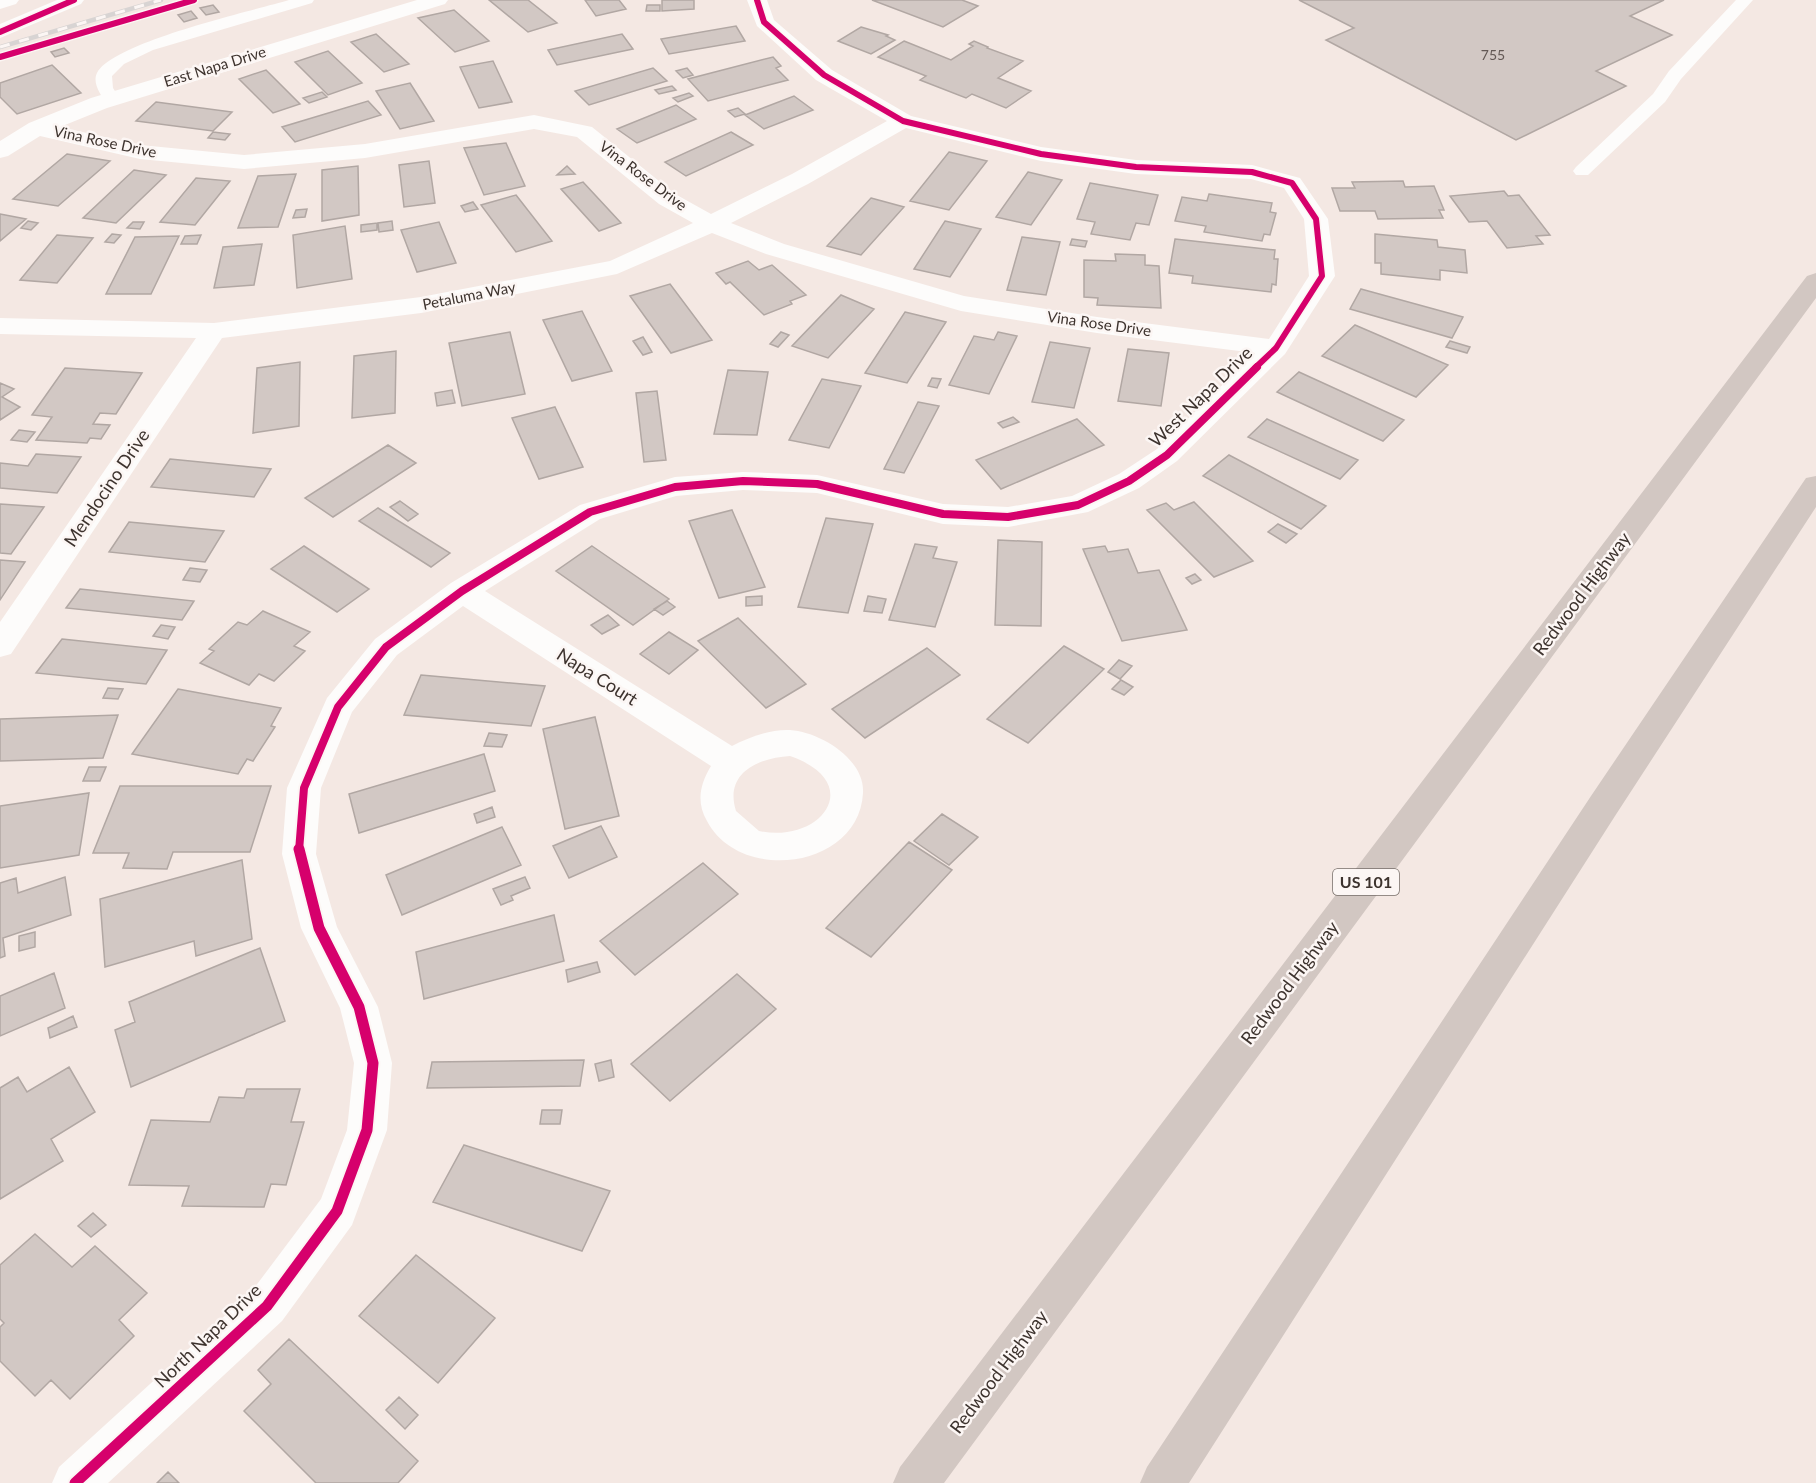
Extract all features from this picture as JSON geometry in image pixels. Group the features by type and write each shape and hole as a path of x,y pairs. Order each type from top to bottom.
{"highway":[{"name":"Redwood Highway","path":"916,1483 1816,281"},
{"path":"1163,1483 1603,806 1816,485"}],"street":[{"path":"0,3 9,0"},
{"path":"0,32 74,0"},
{"name":"East Napa Drive","path":"0,151 37,128 112,99 438,0"},
{"path":"757,0 764,22 824,75 903,121"},
{"name":"Petaluma Way","path":"0,326 214,331 421,305 617,267 711,224 800,179 903,121"},
{"name":"West Napa Drive","path":"462,591 590,512 675,487 743,481 817,484 943,514 1008,517 1078,505 1128,482 1167,455 1276,348 1322,276 1316,219 1292,183 1252,172 1136,167 1041,154 903,121"},
{"name":"Vina Rose Drive","path":"37,128 140,152 244,162 365,151 534,122 584,132 667,199 711,224 775,249 961,303 1097,325 1276,348"},
{"name":"Mendocino Drive","path":"0,646 214,331"},
{"name":"Napa Court","path":"462,591 732,762"},
{"name":"North Napa Drive","path":"75,1483 267,1305 338,1211 367,1130 373,1063 359,1007 319,928 299,854 304,788 338,707 386,647 462,591"}],"lane":[{"path":"112,99 105,88 104,75 118,61 147,47 306,0"},
{"path":"1582,171 1659,98 1675,75 1745,0"}],"building":[{"path":"489,0 528,0 557,23 528,32"},
{"path":"585,0 619,0 626,9 596,16"},
{"path":"662,0 694,0 694,9 662,11"},
{"path":"872,0 962,0 978,6 943,27"},
{"path":"1299,0 1664,0 1630,16 1672,35 1596,71 1626,86 1516,140 1326,40 1354,28"},
{"path":"213,5 219,12 206,15 200,8"},
{"path":"647,5 660,5 660,11 646,11"},
{"path":"454,10 489,41 455,52 418,18"},
{"path":"191,11 197,18 184,22 178,15"},
{"path":"736,26 745,41 669,54 661,39"},
{"path":"861,27 888,35 886,36 895,40 871,54 838,41"},
{"path":"376,34 409,64 384,72 351,42"},
{"path":"622,34 633,49 557,65 548,50"},
{"path":"904,41 951,60 973,46 969,44 974,41 1023,61 998,78 1031,91 1006,108 972,94 966,98 920,80 926,76 878,57"},
{"path":"64,48 69,53 55,57 51,52"},
{"path":"328,51 362,83 328,95 295,62"},
{"path":"773,57 781,66 776,68 788,80 708,101 688,79"},
{"path":"493,61 512,102 479,108 460,67"},
{"path":"52,65 81,93 17,114 0,97 0,83"},
{"path":"653,68 667,81 589,105 575,91"},
{"path":"687,68 693,75 683,78 676,71"},
{"path":"266,70 300,104 273,113 239,79"},
{"path":"410,83 434,121 400,129 376,91"},
{"path":"672,86 676,90 659,94 655,90"},
{"path":"322,92 327,97 309,103 303,98"},
{"path":"689,93 693,96 678,102 673,98"},
{"path":"794,96 813,110 764,129 745,115"},
{"path":"368,101 381,115 295,142 282,127"},
{"path":"156,102 232,112 213,131 136,121"},
{"path":"676,105 696,119 637,143 617,129"},
{"path":"738,108 745,114 735,117 728,111"},
{"path":"213,132 230,134 225,140 208,138"},
{"path":"731,132 753,145 686,176 665,162"},
{"path":"506,143 525,186 484,195 464,148"},
{"path":"949,152 987,161 949,210 910,201"},
{"path":"67,154 110,161 58,206 13,199"},
{"path":"429,161 435,203 404,207 399,165"},
{"path":"358,166 359,215 322,221 322,170"},
{"path":"567,166 575,174 557,175"},
{"path":"134,170 166,175 116,223 83,218"},
{"path":"1028,172 1062,180 1031,225 996,217"},
{"path":"296,174 278,227 238,228 258,176"},
{"path":"196,178 230,181 195,225 160,222"},
{"path":"1403,181 1405,187 1434,186 1444,210 1439,210 1443,218 1378,219 1375,211 1340,211 1332,188 1355,188 1352,182"},
{"path":"583,182 621,223 599,231 561,189"},
{"path":"1090,183 1158,195 1149,225 1136,223 1130,240 1091,234 1095,222 1077,219"},
{"path":"1504,191 1508,196 1519,195 1550,235 1536,236 1543,244 1507,248 1487,221 1469,222 1450,196"},
{"path":"1209,194 1272,203 1270,212 1276,213 1270,235 1264,234 1262,241 1204,232 1206,226 1175,221 1182,197 1207,201"},
{"path":"516,195 552,241 516,252 481,205"},
{"path":"871,198 904,207 861,255 827,246"},
{"path":"473,202 478,209 465,212 461,206"},
{"path":"307,209 305,217 293,218 296,210"},
{"path":"0,214 26,219 0,241"},
{"path":"28,221 38,223 31,230 21,228"},
{"path":"392,221 393,230 379,232 378,223"},
{"path":"945,221 981,229 950,277 914,269"},
{"path":"133,222 144,222 140,229 127,228"},
{"path":"439,222 456,263 417,272 401,230"},
{"path":"377,223 377,230 361,232 361,225"},
{"path":"345,226 352,279 297,288 293,235"},
{"path":"112,234 121,235 114,243 105,242"},
{"path":"1375,234 1437,240 1438,247 1465,250 1467,273 1440,270 1440,280 1381,274 1381,263 1375,263"},
{"path":"57,235 93,238 57,283 20,280"},
{"path":"201,235 197,244 181,244 185,236"},
{"path":"179,236 151,294 106,294 135,237"},
{"path":"1022,237 1060,242 1046,295 1007,290"},
{"path":"1072,239 1087,241 1085,247 1070,245"},
{"path":"1175,239 1275,250 1274,259 1278,259 1276,285 1272,284 1271,292 1192,283 1193,276 1169,273"},
{"path":"262,244 254,285 214,288 223,247"},
{"path":"1115,254 1145,255 1145,265 1159,266 1161,308 1097,305 1098,298 1084,297 1084,260 1116,261"},
{"path":"748,261 759,270 772,265 806,295 790,301 792,304 764,315 730,282 726,284 716,273"},
{"path":"670,284 712,340 671,353 630,296"},
{"path":"1361,289 1463,317 1452,338 1350,309"},
{"path":"841,295 874,309 828,358 792,346"},
{"path":"582,311 612,371 572,381 543,320"},
{"path":"905,312 946,322 907,383 865,373"},
{"path":"1355,325 1448,365 1416,397 1322,356"},
{"path":"510,332 525,394 462,406 449,343"},
{"path":"781,332 789,335 778,347 770,344"},
{"path":"998,332 1017,336 989,394 949,385 974,336 994,340"},
{"path":"643,337 652,352 643,355 633,341"},
{"path":"1450,341 1470,347 1467,353 1446,347"},
{"path":"1050,342 1090,348 1074,408 1032,402"},
{"path":"1128,349 1169,353 1161,406 1118,401"},
{"path":"396,351 395,413 352,418 354,356"},
{"path":"300,362 299,426 253,433 257,368"},
{"path":"65,368 142,373 116,414 100,413 93,424 110,425 101,439 90,438 87,443 36,440 52,417 32,415"},
{"path":"728,370 768,372 757,435 714,434"},
{"path":"1299,372 1404,420 1383,441 1277,392"},
{"path":"932,378 941,379 937,388 928,386"},
{"path":"822,379 861,386 829,448 789,440"},
{"path":"0,383 14,389 2,397 20,407 0,420"},
{"path":"452,390 455,403 437,406 435,393"},
{"path":"657,391 666,460 644,462 636,393"},
{"path":"918,402 939,406 904,473 884,469"},
{"path":"555,407 583,467 539,479 512,418"},
{"path":"1013,417 1019,422 1003,428 998,423"},
{"path":"1077,419 1104,445 1001,489 976,460"},
{"path":"1267,419 1358,460 1340,479 1248,437"},
{"path":"19,430 35,432 27,442 11,440"},
{"path":"388,445 416,463 333,517 305,498"},
{"path":"36,454 81,457 57,493 0,488 0,463 28,466"},
{"path":"1229,455 1326,506 1301,529 1203,476"},
{"path":"170,459 271,469 254,497 151,487"},
{"path":"400,501 418,514 408,521 390,507"},
{"path":"1194,502 1253,561 1214,577 1147,510 1166,503 1174,510"},
{"path":"0,504 44,507 11,554 0,553"},
{"path":"378,508 450,553 431,567 359,521"},
{"path":"732,510 765,587 719,598 689,521"},
{"path":"826,518 873,524 848,613 798,607"},
{"path":"129,522 224,531 205,562 109,552"},
{"path":"1278,524 1297,534 1286,543 1268,532"},
{"path":"998,540 1042,542 1041,626 995,625"},
{"path":"915,544 937,547 933,558 957,562 935,627 889,620"},
{"path":"304,546 369,589 337,612 271,569"},
{"path":"592,546 669,599 633,625 556,571"},
{"path":"1105,546 1108,552 1128,549 1138,573 1159,570 1187,630 1122,641 1083,549"},
{"path":"0,560 25,562 0,600"},
{"path":"190,568 207,570 200,582 183,580"},
{"path":"1195,574 1201,580 1192,584 1186,578"},
{"path":"80,589 194,601 182,620 66,608"},
{"path":"762,596 762,605 746,606 746,597"},
{"path":"868,596 886,599 882,613 864,611"},
{"path":"667,601 675,607 663,615 654,609"},
{"path":"263,611 310,632 294,646 305,651 274,681 259,674 249,685 200,663 214,651 209,649 238,622 247,625"},
{"path":"608,615 619,625 602,634 591,625"},
{"path":"738,618 806,684 766,708 698,641"},
{"path":"161,625 175,627 168,639 153,636"},
{"path":"669,632 698,650 669,674 640,654"},
{"path":"62,639 167,650 146,684 36,673"},
{"path":"1064,646 1104,669 1028,743 987,719"},
{"path":"927,648 960,675 865,738 832,709"},
{"path":"1119,660 1132,666 1120,679 1108,672"},
{"path":"421,675 545,686 531,726 404,715"},
{"path":"1121,680 1133,687 1124,695 1112,689"},
{"path":"108,688 123,689 118,699 103,698"},
{"path":"178,689 281,708 271,726 275,727 253,761 247,759 238,774 132,754"},
{"path":"118,715 103,758 0,761 0,719"},
{"path":"595,717 619,816 565,829 543,729"},
{"path":"489,733 507,735 502,747 484,746"},
{"path":"484,754 495,791 359,833 349,794"},
{"path":"89,767 106,767 100,781 83,781"},
{"path":"120,786 271,786 250,852 173,852 167,869 123,868 129,853 93,853"},
{"path":"89,793 79,855 0,868 0,806"},
{"path":"492,807 495,817 477,823 474,814"},
{"path":"942,814 978,837 949,865 914,841"},
{"path":"601,826 617,857 569,878 553,846"},
{"path":"502,827 521,865 402,915 386,875"},
{"path":"909,842 952,870 871,957 826,928"},
{"path":"242,860 252,939 196,956 194,941 105,967 100,899"},
{"path":"703,863 738,894 635,975 600,941"},
{"path":"65,877 71,915 3,938 5,956 0,958 0,883 16,878 18,893"},
{"path":"525,877 530,888 511,896 513,900 501,905 493,889"},
{"path":"554,915 564,961 424,999 416,952"},
{"path":"35,932 35,947 19,951 19,936"},
{"path":"260,948 285,1021 131,1087 115,1030 135,1022 129,1002"},
{"path":"597,962 600,972 568,982 566,970"},
{"path":"54,973 65,1008 0,1036 0,996"},
{"path":"737,974 776,1009 670,1101 631,1064"},
{"path":"73,1016 77,1027 50,1038 48,1028"},
{"path":"584,1060 580,1086 427,1088 432,1062"},
{"path":"611,1060 614,1077 599,1081 595,1064"},
{"path":"69,1067 95,1112 51,1139 63,1161 0,1199 0,1088 18,1077 27,1092"},
{"path":"247,1089 300,1089 291,1122 304,1122 286,1185 271,1184 264,1207 182,1206 189,1186 129,1185 151,1120 210,1122 219,1097 244,1098"},
{"path":"542,1110 562,1110 560,1124 540,1124"},
{"path":"464,1145 610,1191 582,1251 433,1202"},
{"path":"93,1213 106,1225 91,1237 78,1226"},
{"path":"35,1234 72,1267 95,1246 147,1293 119,1320 134,1336 70,1399 51,1380 35,1396 0,1361 0,1327 4,1323 0,1319 0,1265"},
{"path":"416,1255 495,1318 438,1383 359,1316"},
{"path":"289,1339 418,1461 398,1483 316,1483 244,1411 271,1384 258,1370"},
{"path":"399,1397 418,1415 405,1429 386,1410"},
{"path":"168,1472 179,1483 157,1483"}],"railway":[{"path":"0,47 161,0"}],"cycle path":[{"path":"0,32 74,0"},
{"path":"0,57 194,0"},
{"path":"75,1483 267,1306 337,1211 367,1130 373,1063 359,1007 319,928 299,854 304,788 338,707 386,647 462,591 590,512 675,487 743,481 817,484 943,514 1008,517 1078,505 1129,481 1167,455 1276,348 1322,276 1316,219 1292,183 1252,172 1136,167 1041,154 903,121 824,75 764,22 757,0"}]}
